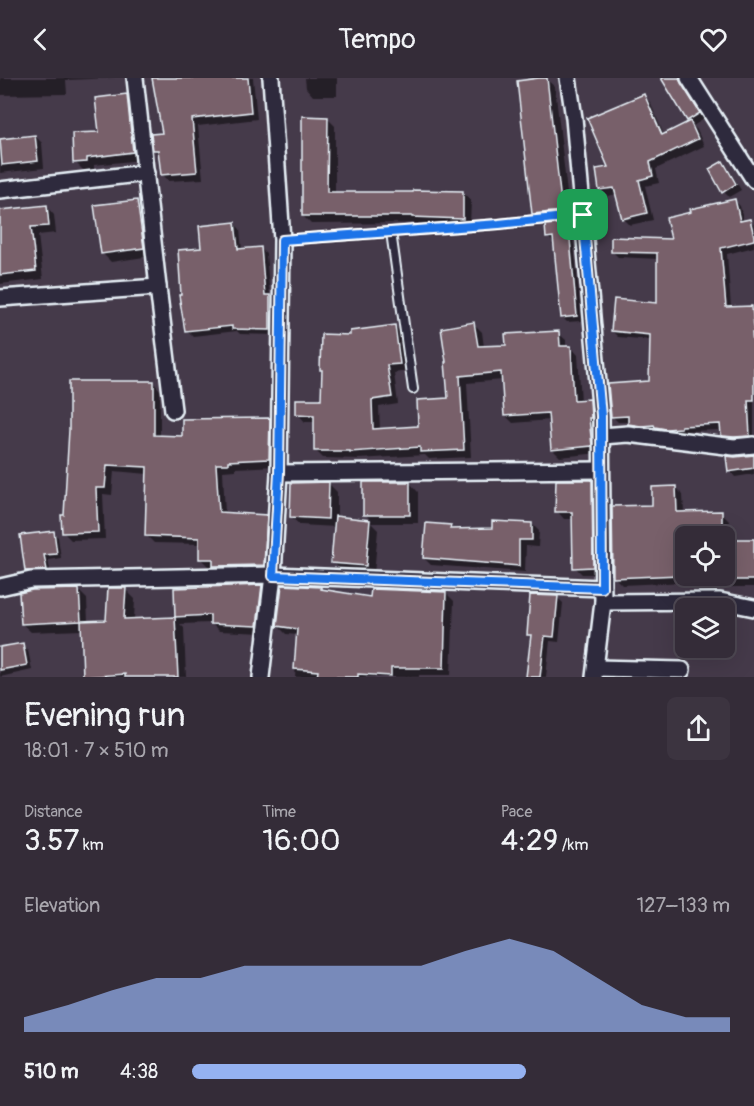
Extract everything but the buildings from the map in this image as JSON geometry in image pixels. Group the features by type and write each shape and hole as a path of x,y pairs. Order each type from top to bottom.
{"street":[{"path":"135,78 173,410"},
{"path":"261,677 273,576 279,473 282,240 271,78"},
{"path":"568,78 574,118 602,436 603,595 595,672 682,669"},
{"path":"689,78 754,180"},
{"path":"0,190 146,173"},
{"path":"0,298 158,287"},
{"path":"602,436 628,434 734,447 754,445"},
{"path":"279,473 601,470"},
{"path":"0,587 31,580 273,576 720,601 754,608"}],"lane":[{"path":"282,240 499,224 583,215"},
{"path":"391,232 413,389"}],"route":[{"path":"583,215 601,416 602,588 273,576 279,473 282,240 499,224 583,215"}]}
